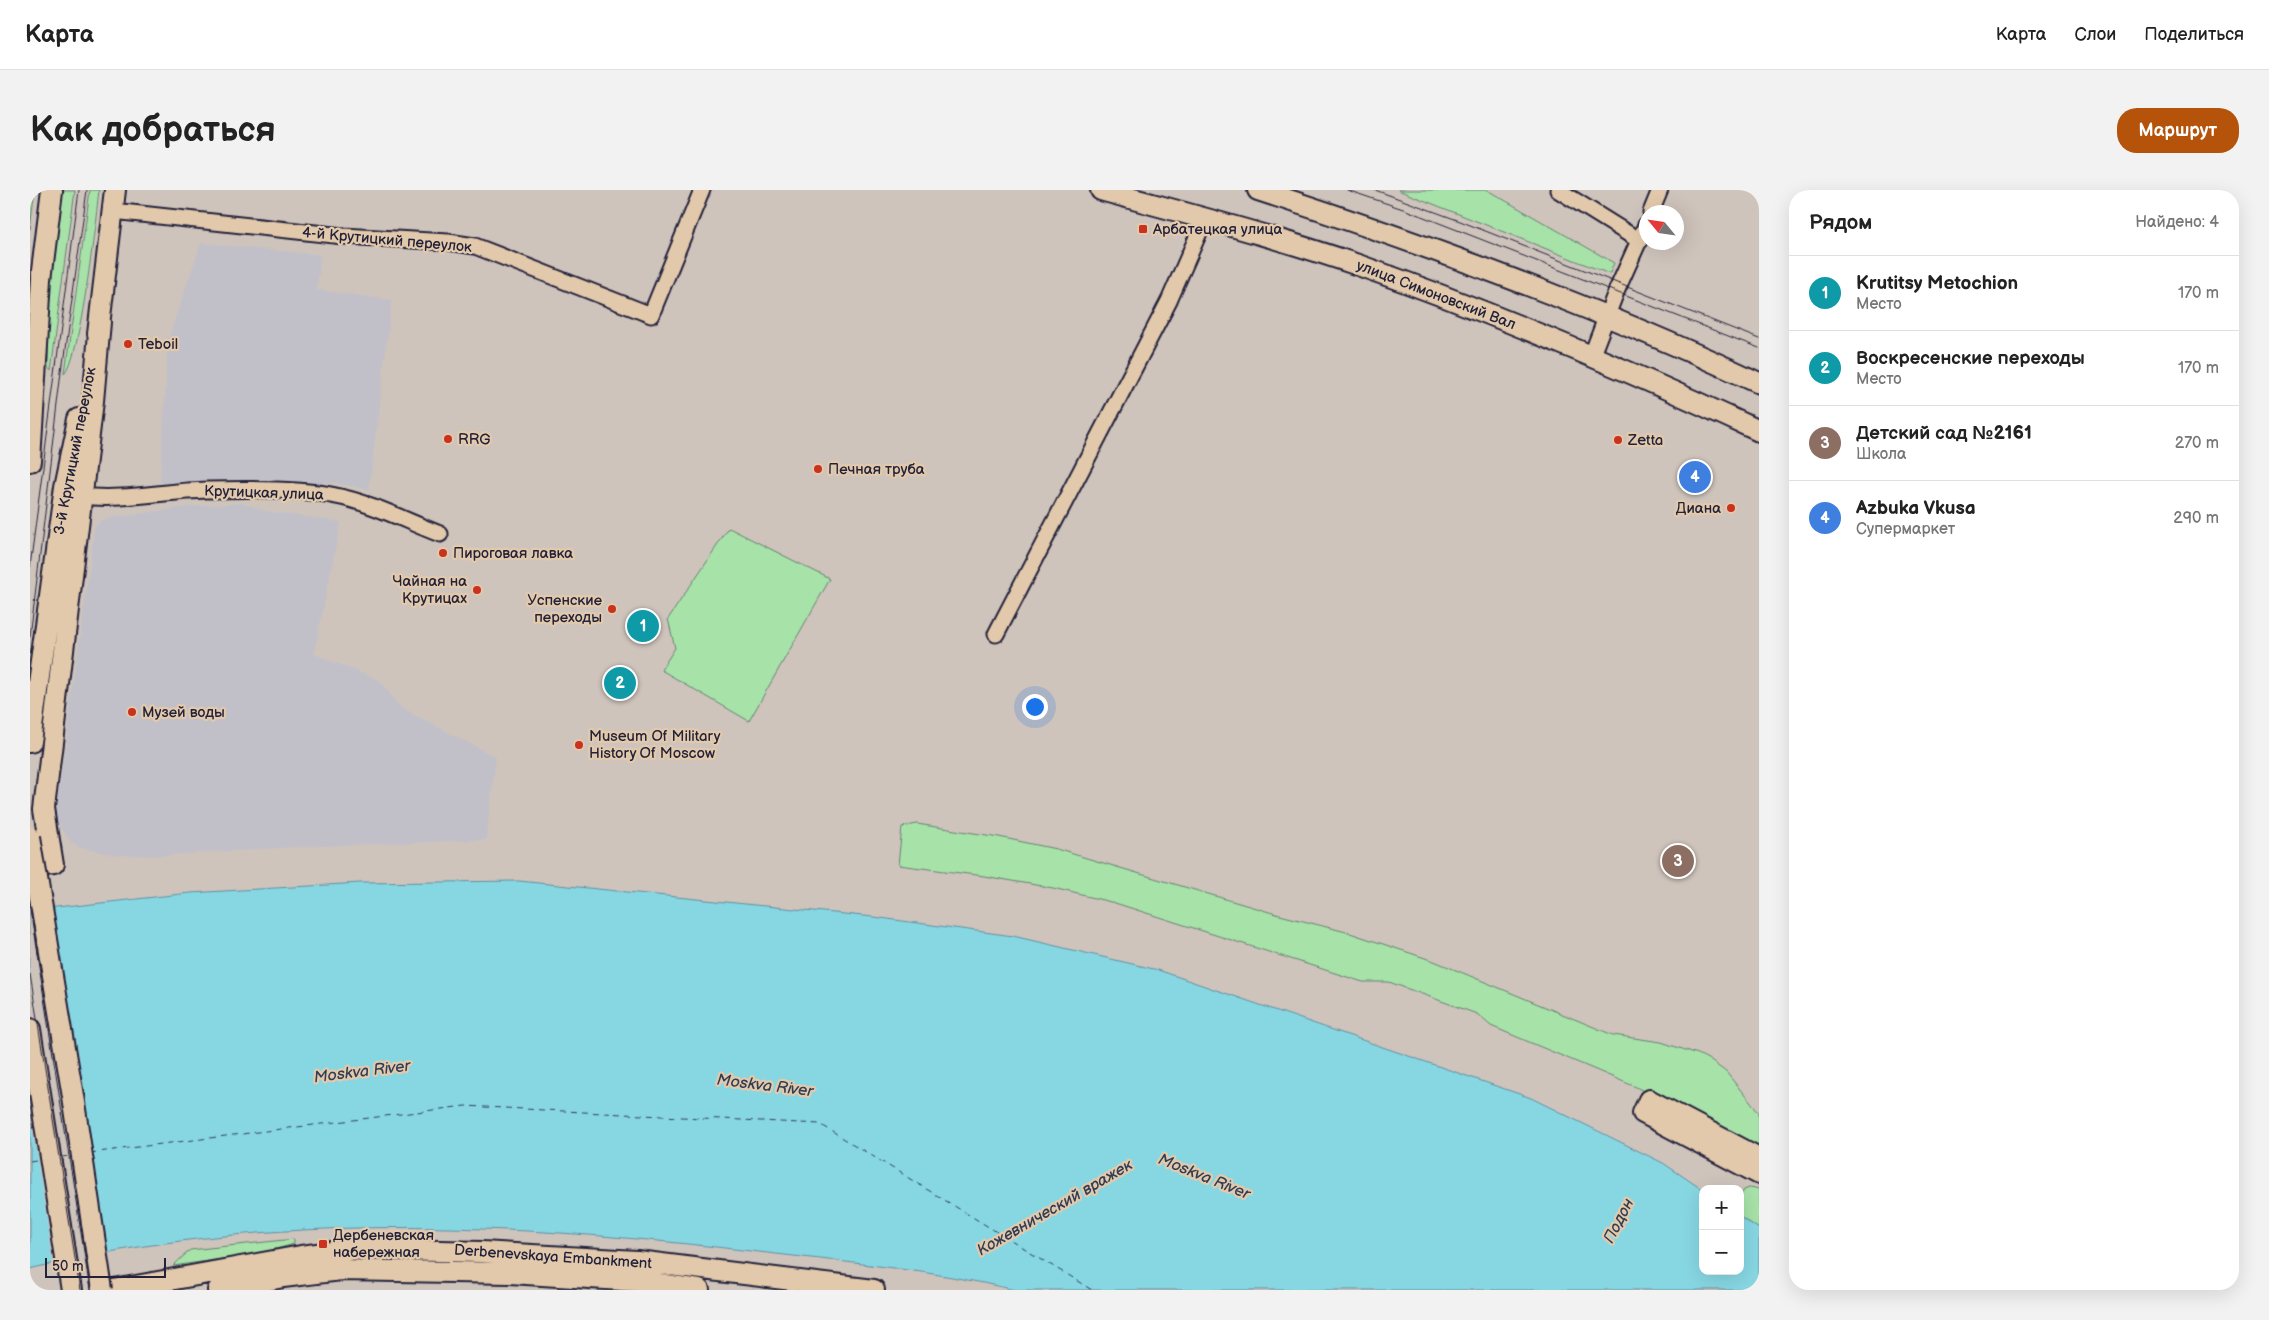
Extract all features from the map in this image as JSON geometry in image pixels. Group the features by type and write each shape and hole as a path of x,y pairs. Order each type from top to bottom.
{"main road":[{"path":"30,343 41,279 52,190"},
{"name":"3-й Крутицкий переулок","path":"30,742 100,322 115,190"},
{"name":"улица Симоновский Вал","path":"1101,190 1137,196 1205,219 1356,265 1484,312 1591,356 1759,431"},
{"path":"1258,190 1370,226 1606,315 1665,339 1759,383"},
{"path":"30,461 41,279"},
{"path":"53,858 44,809 73,491"},
{"path":"30,838 73,1096 102,1290"},
{"path":"30,853 53,858"},
{"path":"30,868 53,858"},
{"path":"30,1029 71,1290"},
{"path":"1759,1158 1646,1107 1759,1174"},
{"name":"Derbenevskaya Embankment","path":"114,1290 139,1287 301,1256 356,1249 637,1261 874,1290"},
{"name":"Derbenevskaya Embankment","path":"218,1290 341,1270 520,1274 638,1281 699,1290"}],"street":[{"name":"4-й Крутицкий переулок","path":"113,211 335,235 448,242 476,246 651,315 702,190"},
{"path":"1558,190 1639,240"},
{"path":"1654,205 1660,190"},
{"path":"996,634 1169,301 1205,219"},
{"path":"1591,356 1606,315 1639,243"},
{"name":"Крутицкая улица","path":"73,491 104,498 206,490 298,491 336,495 440,534"}],"shaded area":[{"path":"201,243 321,255 317,290 392,300 369,490 335,483 160,483 168,339"},
{"path":"242,503 266,511 341,522 314,654 379,680 401,708 496,757 486,840 296,847 153,856 115,855 84,849 72,844 59,825 56,812 95,525 103,519 186,507"}],"green space":[{"path":"30,190 35,190 30,229"},
{"path":"62,190 75,190 51,371 48,367 49,291"},
{"path":"90,190 99,190 91,257 82,317 71,363 65,374"},
{"path":"1398,190 1487,190 1614,263 1610,273 1607,273"},
{"path":"729,528 830,579 749,721 661,670 675,648 668,619"},
{"path":"917,824 999,837 1056,849 1276,914 1350,933 1434,961 1613,1035 1661,1042 1698,1054 1726,1072 1759,1113 1759,1152 1636,1087 1491,1026 1477,1014 1389,982 1363,982 1115,903 1053,888 984,876 898,865 902,827"},
{"path":"1749,1188 1759,1190 1759,1229 1744,1219 1744,1190"},
{"path":"294,1239 294,1244 262,1253 173,1266 190,1250"}],"water":[{"path":"519,881 873,917 1013,936 1158,970 1531,1098 1663,1163 1699,1187 1699,1275 1744,1275 1744,1219 1759,1229 1759,1290 1015,1290 952,1277 888,1267 668,1242 577,1234 393,1227 302,1230 211,1237 120,1250 30,1269 30,911 190,893 361,883"}],"pier":[{"path":"49,907 105,1255 54,1266 30,1114 30,909"}],"ferry route":[{"path":"90,1153 465,1106 820,1124 1092,1290"},
{"path":"61,1157 71,1156"},
{"path":"30,1161 42,1159"}],"tram line":[{"path":"30,567 79,190"},
{"path":"30,637 62,372 87,190"},
{"path":"1347,190 1406,210 1759,348"},
{"path":"1375,190 1460,221 1759,339"},
{"path":"30,909 90,1290"},
{"path":"30,974 80,1290"}],"place":[{"name":"Арбатецкая улица","path":"1143,229"},
{"name":"Teboil","path":"128,344"},
{"name":"RRG","path":"448,439"},
{"name":"Zetta","path":"1618,440"},
{"name":"Печная труба","path":"818,469"},
{"name":"Azbuka Vkusa","path":"1695,477"},
{"name":"Диана","path":"1731,508"},
{"name":"Пироговая лавка","path":"443,553"},
{"name":"Чайная на Крутицах","path":"477,590"},
{"name":"Успенские переходы","path":"612,609"},
{"name":"Krutitsy Metochion","path":"643,626"},
{"name":"Воскресенские переходы","path":"620,683"},
{"name":"Музей воды","path":"132,712"},
{"name":"Museum Of Military History Of Moscow","path":"579,745"},
{"name":"Детский сад №2161","path":"1678,861"},
{"name":"Дербеневская набережная","path":"323,1244"}],"water label":[{"name":"Moskva River","path":"362,1072"},
{"name":"Moskva River","path":"765,1086"},
{"name":"Moskva River","path":"1204,1177"},
{"name":"Кожевнический вражек","path":"1055,1208"},
{"name":"Подон","path":"1619,1221"}]}
